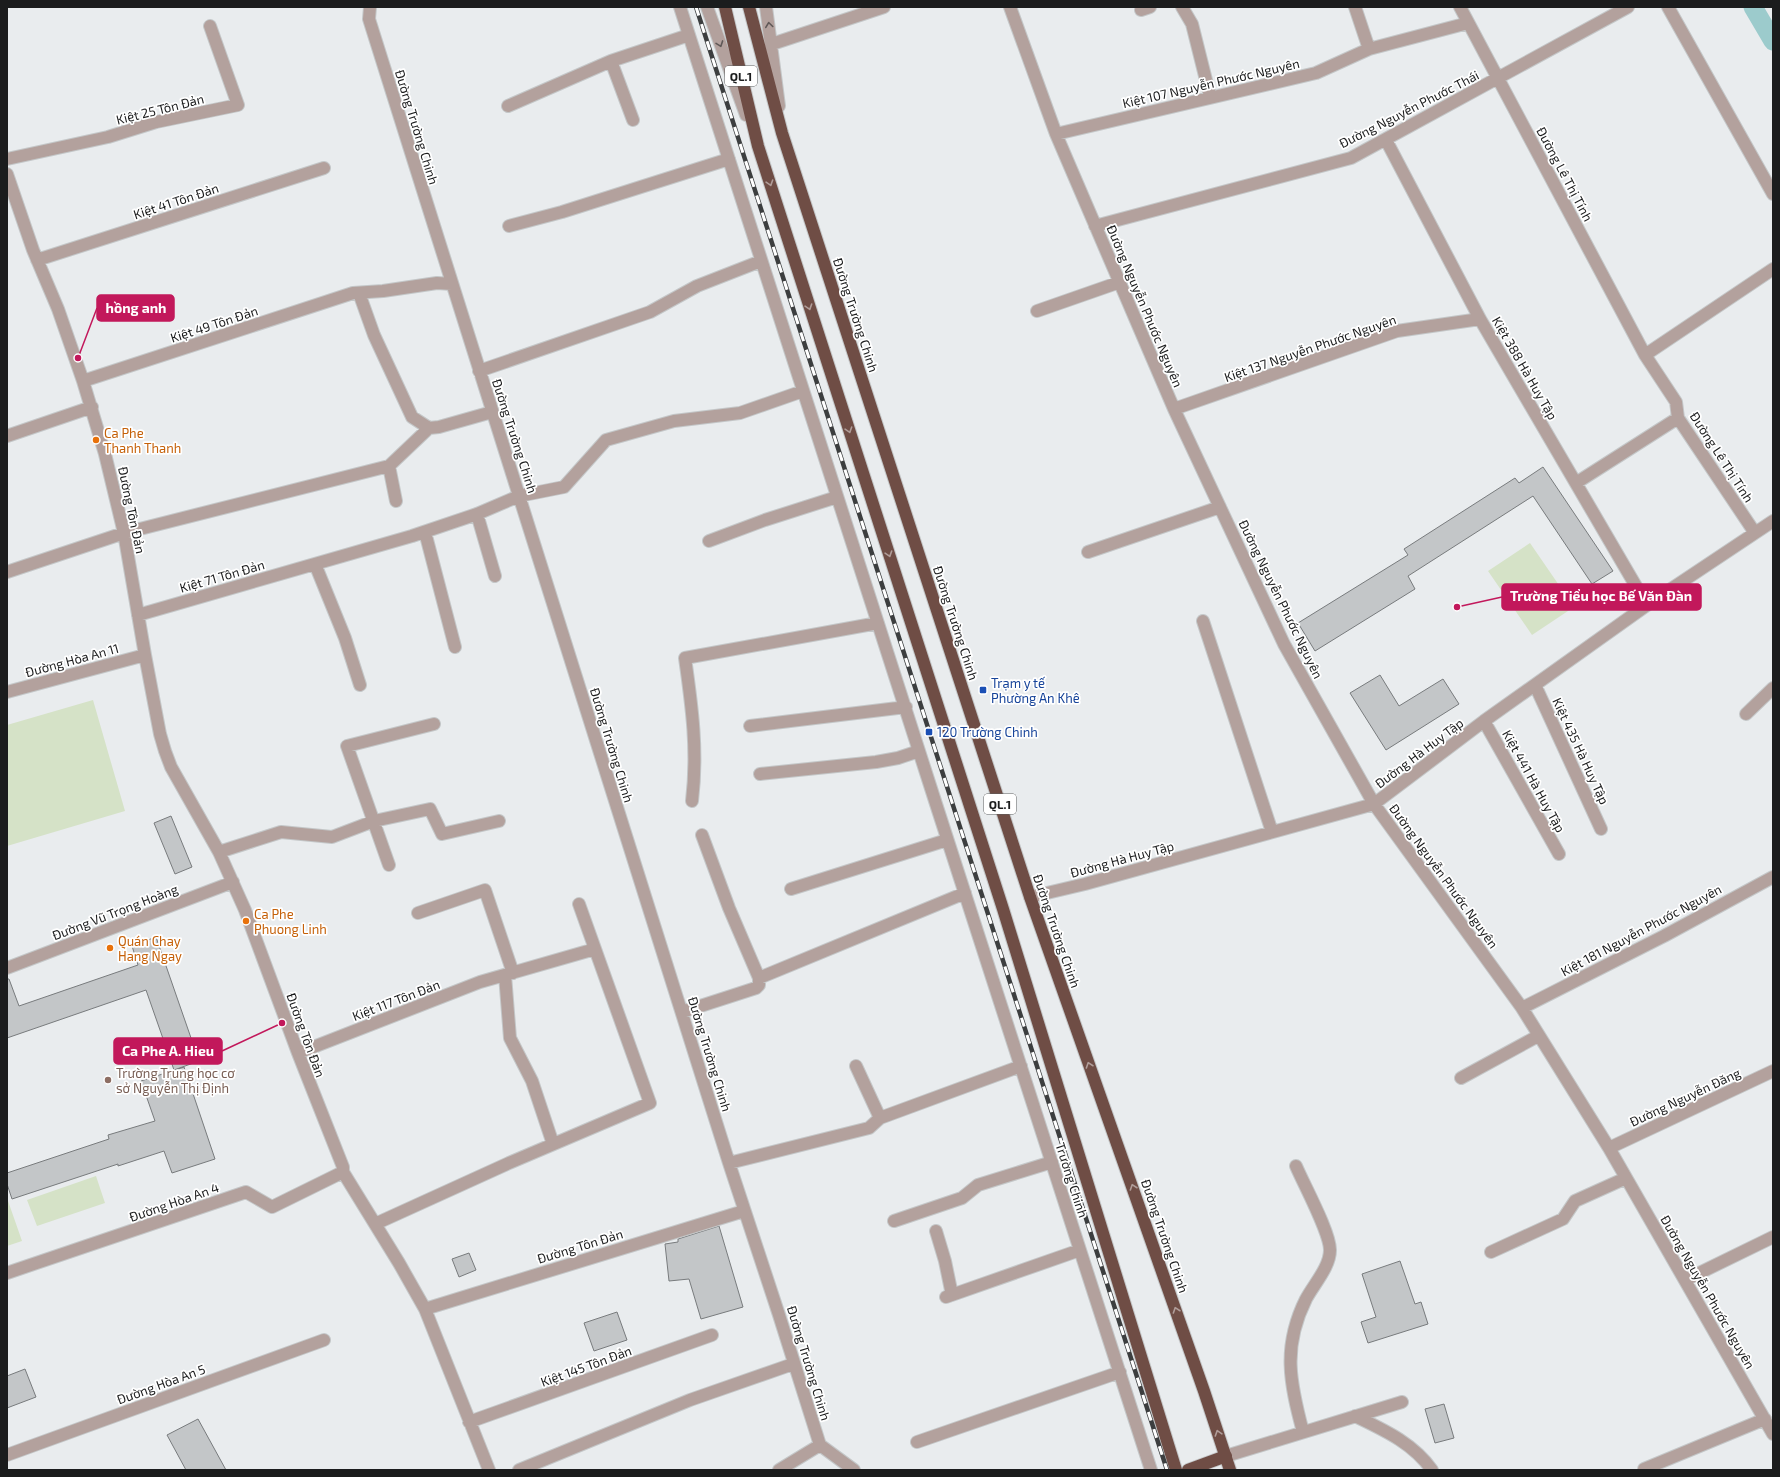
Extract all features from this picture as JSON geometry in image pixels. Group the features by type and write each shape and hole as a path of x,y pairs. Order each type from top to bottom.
{"highway":[{"name":"QL.1","path":"724,7 758,146 1005,916 1176,1470"},
{"name":"Đường Trường Chinh","path":"749,7 782,133 1030,897 1230,1470"},
{"path":"1188,1470 1226,1456"}],"street":[{"name":"Đường Trường Chinh","path":"370,7 369,19 479,371 729,1163 820,1445"},
{"path":"680,7 966,896 759,978"},
{"path":"707,7 758,146"},
{"path":"766,7 772,44 782,133"},
{"path":"772,44 884,7"},
{"name":"Đường Nguyễn Phước Nguyên","path":"1010,7 1056,134 1095,226 1174,409 1284,644 1374,804 1522,1008 1626,1178 1773,1434"},
{"path":"1182,7 1192,24 1210,96"},
{"path":"1355,7 1369,49"},
{"name":"Đường Lê Thị Tính","path":"1460,7 1645,355 1676,402 1678,418 1755,533"},
{"name":"Đường Nguyễn Phước Thái","path":"1095,226 1351,158 1628,7"},
{"path":"1668,7 1773,194"},
{"name":"Kiệt 107 Nguyễn Phước Nguyên","path":"1056,134 1210,96 1316,73 1369,49 1468,23"},
{"name":"Kiệt 25 Tôn Đản","path":"7,159 108,137 156,122 238,105 210,26"},
{"path":"508,106 610,61 690,35"},
{"path":"610,61 633,120"},
{"name":"Kiệt 388 Hà Huy Tập","path":"1386,140 1480,319 1647,605"},
{"path":"509,226 562,212 728,159"},
{"name":"Kiệt 41 Tôn Đản","path":"37,260 324,168"},
{"name":"Đường Tôn Đản","path":"7,174 37,260 58,309 92,407 124,533 144,655 160,734 165,751 171,767 219,852 245,910 298,1053 343,1167 343,1172 399,1263 424,1309 489,1470"},
{"path":"479,371 650,312 697,286 761,261"},
{"path":"1645,355 1773,269"},
{"path":"1037,312 1120,282"},
{"name":"Kiệt 49 Tôn Đản","path":"83,381 356,293 383,291 437,283 452,284"},
{"path":"356,293 412,417 429,428"},
{"name":"Kiệt 137 Nguyễn Phước Nguyên","path":"1174,409 1397,331 1480,319"},
{"name":"Kiệt 71 Tôn Đản","path":"138,614 425,532 478,514 519,496 564,487 606,440 674,421 740,413 803,391"},
{"path":"7,436 92,407"},
{"path":"7,572 124,533 389,466 429,428 439,427 492,412"},
{"path":"1576,483 1678,418"},
{"path":"389,466 396,501"},
{"path":"709,541 765,520 837,497"},
{"path":"1088,552 1220,507"},
{"path":"478,514 495,576"},
{"name":"Đường Hà Huy Tập","path":"1030,897 1093,882 1374,804 1484,721 1647,605 1773,521"},
{"path":"425,532 455,647"},
{"path":"315,564 345,638 360,685"},
{"path":"1203,621 1272,832"},
{"path":"692,801 695,773 694,726 685,658 878,623"},
{"name":"Đường Hòa An 11","path":"7,692 144,655"},
{"name":"Kiệt 435 Hà Huy Tập","path":"1535,685 1601,830"},
{"path":"1746,714 1773,688"},
{"path":"750,726 906,707"},
{"name":"Kiệt 441 Hà Huy Tập","path":"1484,721 1559,854"},
{"path":"389,865 347,746 434,724"},
{"path":"760,774 876,762 898,758 919,751"},
{"path":"219,852 281,832 332,836 374,821 430,809 442,834 499,821"},
{"path":"682,1012 756,988 759,985 759,978 728,908 702,835"},
{"path":"791,888 947,840"},
{"name":"Kiệt 181 Nguyễn Phước Nguyên","path":"1522,1008 1664,936 1773,877"},
{"name":"Đường Vũ Trọng Hoàng","path":"7,968 233,882"},
{"path":"418,913 485,890 509,974 510,1038 532,1081 553,1144"},
{"name":"Trường Chinh","path":"966,896 1120,1372 1147,1469"},
{"path":"375,1224 553,1144 650,1103 579,904"},
{"name":"Kiệt 117 Tôn Đản","path":"298,1053 480,982 595,949"},
{"path":"1461,1078 1538,1036"},
{"path":"856,1066 880,1118"},
{"path":"729,1163 869,1128 880,1118 1021,1066"},
{"name":"Đường Nguyễn Đăng","path":"1608,1148 1773,1070"},
{"path":"894,1221 962,1198 978,1186 1052,1162"},
{"path":"1296,1166 1328,1237 1330,1252 1326,1264 1305,1300 1294,1329 1290,1351 1290,1373 1295,1402 1303,1432"},
{"name":"Đường Hòa An 4","path":"7,1273 246,1192 272,1207 343,1172"},
{"path":"1491,1252 1563,1219 1574,1201 1626,1178"},
{"name":"Đường Tôn Đản","path":"424,1309 744,1210"},
{"path":"936,1231 945,1261 949,1296 1080,1250"},
{"path":"1684,1280 1773,1237"},
{"name":"Kiệt 145 Tôn Đản","path":"470,1422 712,1335"},
{"name":"Đường Hòa An 5","path":"7,1455 324,1340"},
{"path":"518,1470 690,1400 793,1364"},
{"path":"917,1442 1120,1372"},
{"path":"1226,1456 1402,1402"},
{"path":"1355,1416 1389,1432 1407,1444 1423,1458 1432,1470"},
{"path":"1645,1469 1765,1419"},
{"path":"779,1470 820,1445 854,1470"}],"green space":[{"path":"1530,543 1574,607 1532,635 1488,571"},
{"path":"93,700 125,811 7,846 7,725"},
{"path":"96,1176 105,1203 37,1226 27,1200"},
{"path":"7,1198 22,1241 7,1246"}],"building":[{"path":"1543,467 1613,571 1592,584 1533,496 1408,576 1415,589 1315,651 1298,623 1408,555 1404,549 1515,478 1519,483"},
{"path":"1380,675 1399,706 1443,679 1459,704 1386,750 1350,693"},
{"path":"171,816 192,867 175,874 154,823"},
{"path":"156,937 199,1061 174,1070 146,990 7,1038 7,979 9,979 19,1006 138,965 132,946"},
{"path":"184,1067 215,1159 172,1173 164,1151 118,1166 118,1164 12,1199 7,1184 7,1173 109,1139 108,1135 155,1121 141,1081"},
{"path":"719,1226 743,1307 701,1319 689,1279 669,1281 665,1244 678,1242 678,1239"},
{"path":"469,1253 476,1270 459,1277 452,1259"},
{"path":"1400,1261 1415,1304 1421,1302 1428,1324 1368,1343 1361,1322 1376,1317 1362,1274"},
{"path":"617,1312 627,1340 594,1351 584,1323"},
{"path":"25,1369 36,1397 7,1408 7,1376"},
{"path":"1444,1404 1454,1438 1435,1443 1425,1409"},
{"path":"198,1419 226,1470 186,1470 167,1435"}],"waterway":[{"path":"1753,7 1773,41"}],"railway":[{"path":"696,7 1167,1470"}],"place":[{"name":"hồng anh","path":"78,358"},
{"name":"Ca Phe Thanh Thanh","path":"96,440"},
{"name":"Trường Tiểu học Bế Văn Đàn","path":"1457,607"},
{"name":"Trạm y tế Phường An Khê","path":"983,690"},
{"name":"120 Trường Chinh","path":"929,732"},
{"name":"Ca Phe Phuong Linh","path":"246,921"},
{"name":"Quán Chay Hang Ngay","path":"110,948"},
{"name":"Ca Phe A. Hieu","path":"282,1023"},
{"name":"Trường Trung học cơ sở Nguyễn Thị Định","path":"108,1080"}]}
